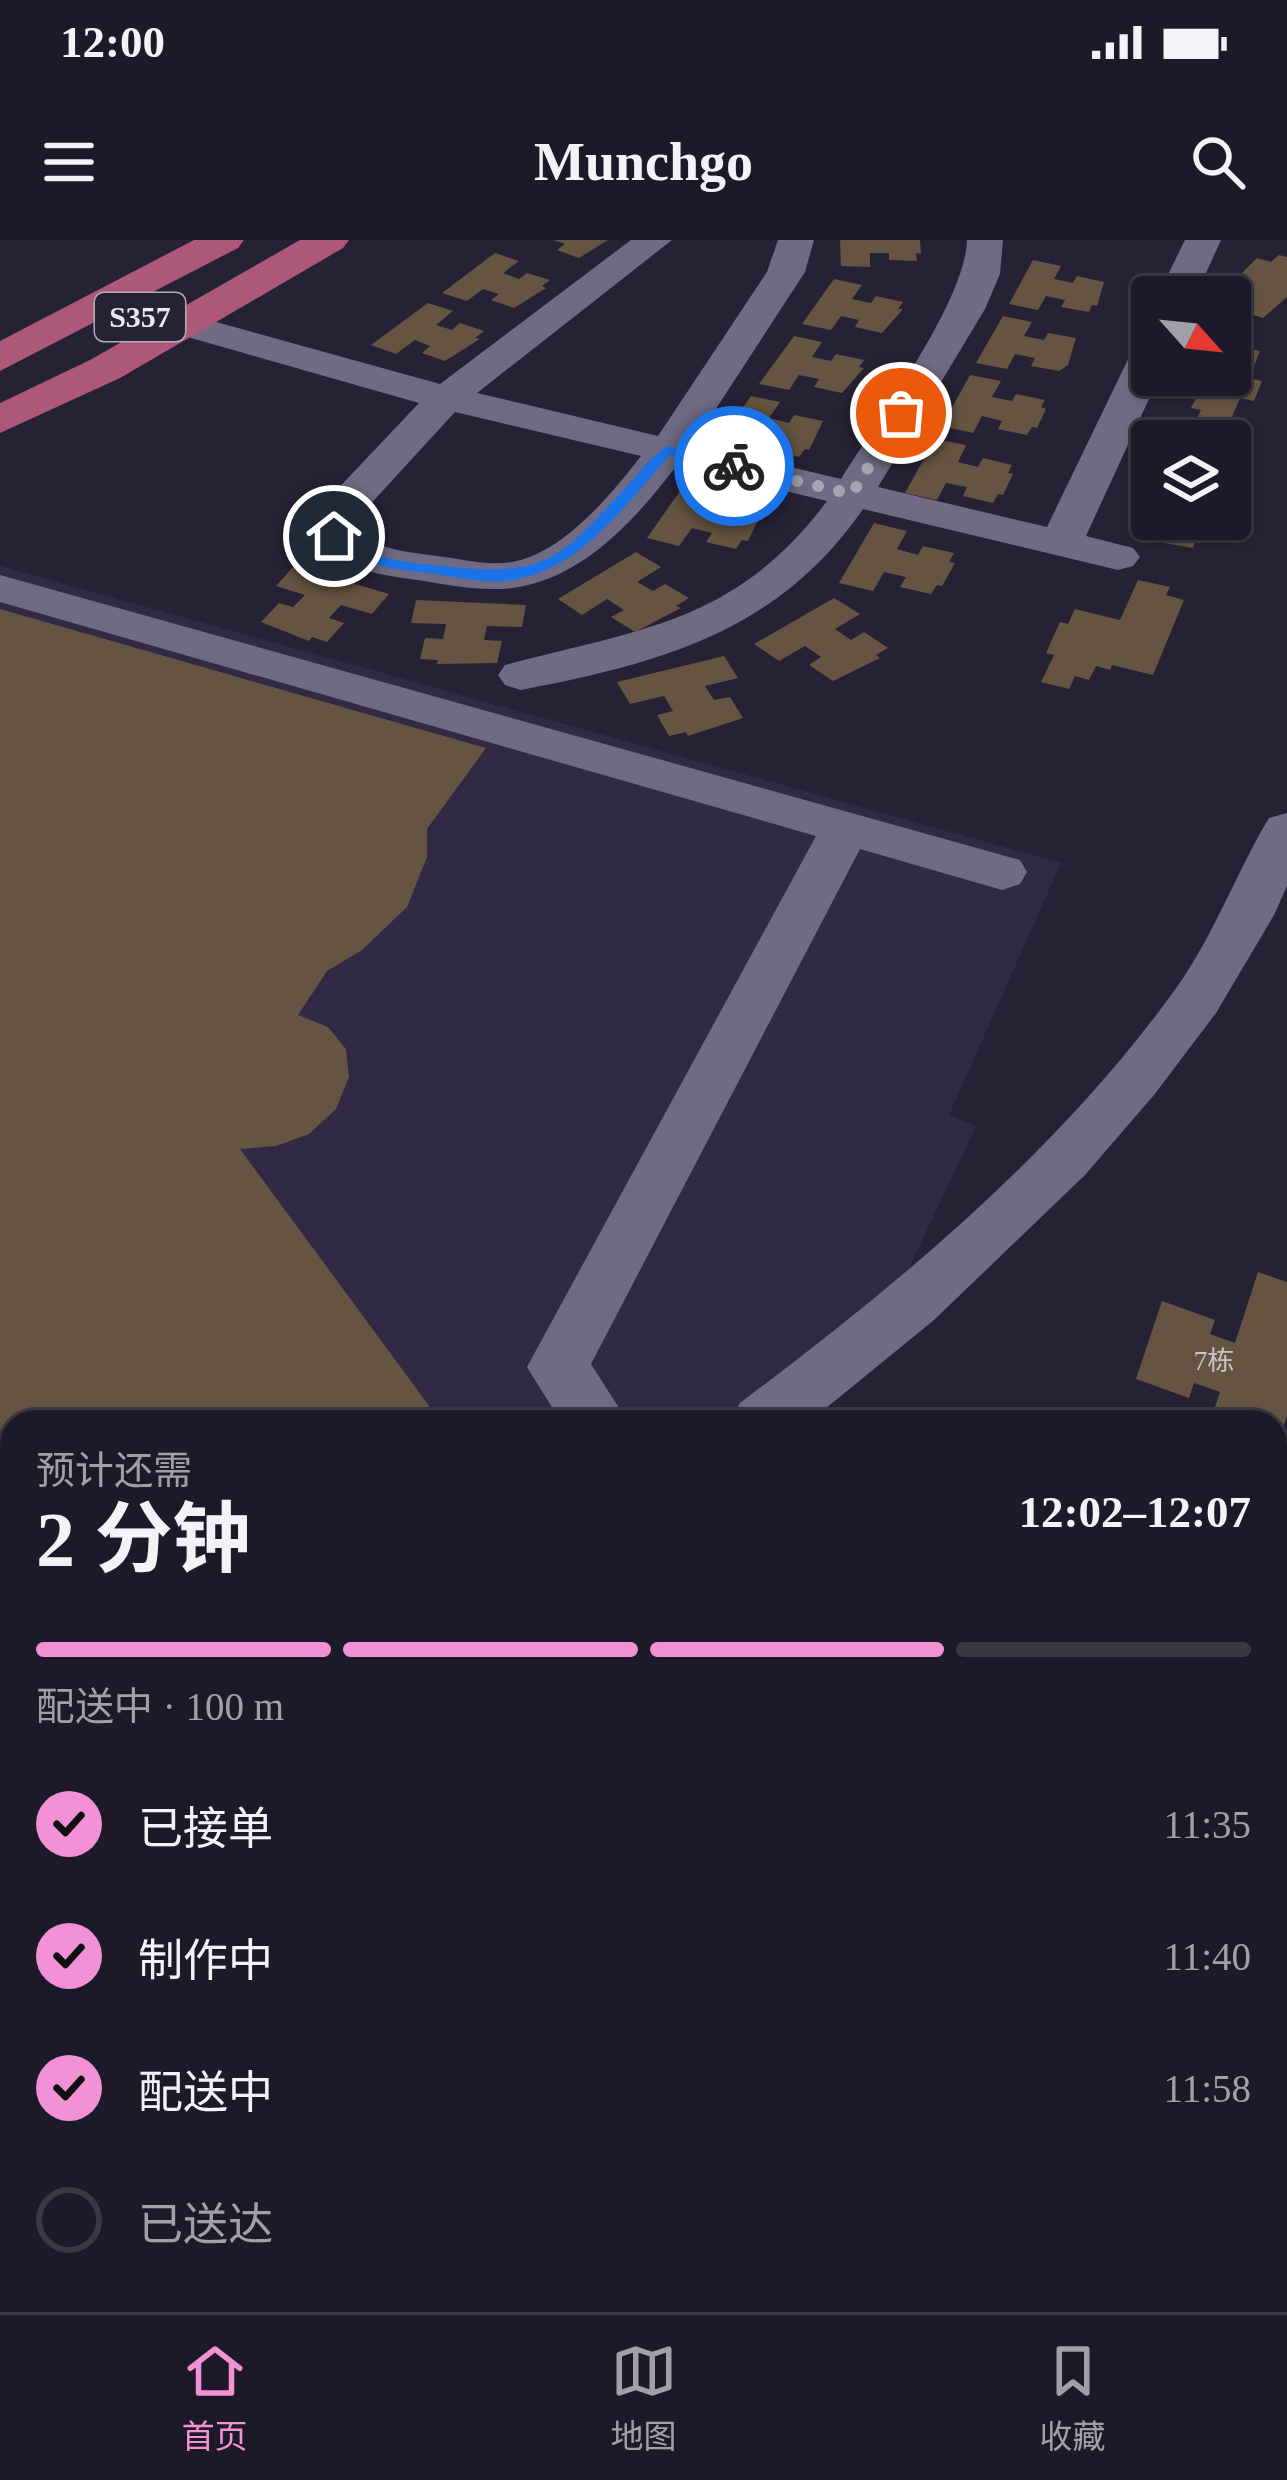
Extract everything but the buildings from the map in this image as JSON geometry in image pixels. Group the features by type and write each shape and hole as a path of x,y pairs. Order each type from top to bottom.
{"main road":[{"path":"0,335 181,240"},
{"name":"S357","path":"0,358 224,240"},
{"name":"S357","path":"0,388 127,325 277,240"},
{"path":"0,420 184,325 329,240"}],"street":[{"path":"654,240 446,398 345,506 334,536 356,555 392,565 502,577 532,571 576,549 668,450 786,272 796,240"},
{"path":"521,675 591,663 737,608 788,573 852,494 974,292 985,240"},
{"path":"1186,276 1203,240"},
{"path":"184,325 446,398 1118,557"},
{"path":"1061,544 1131,394"},
{"path":"0,588 1002,872"},
{"path":"588,1410 558,1367 846,827"},
{"path":"778,1410 960,1262 1103,1116 1204,985 1255,900 1287,830"}],"shaded area":[{"path":"0,566 1061,863 949,1115 976,1126 885,1319 735,1410 0,1410"}],"way so far":[{"path":"734,466 852,494 901,413"}],"route":[{"path":"334,536 356,555 392,565 502,577 532,571 576,549 668,450 734,466"}]}
